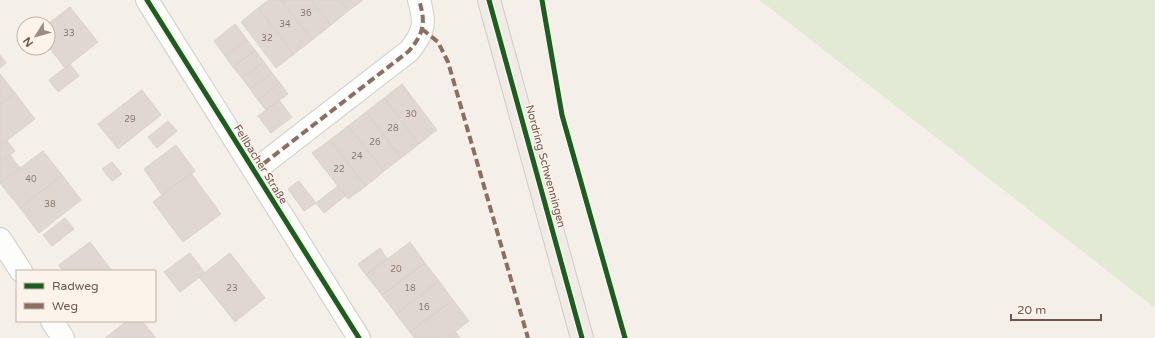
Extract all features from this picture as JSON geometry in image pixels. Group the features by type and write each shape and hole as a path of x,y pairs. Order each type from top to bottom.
{"main road":[{"name":"Nordring Schwenningen","path":"489,0 582,338"}],"street":[{"name":"Fellbacher Straße","path":"147,0 358,338"},
{"name":"Fellbacher Straße","path":"254,171 409,51 419,40 422,29 424,17 419,0"},
{"path":"0,239 20,270"},
{"path":"53,322 63,338"}],"green space":[{"path":"759,0 1155,0 1155,308 770,8"}],"building":[{"path":"269,0 281,0 312,40 294,54 258,8"},
{"path":"281,0 311,0 331,25 312,40"},
{"path":"311,0 340,0 348,11 331,25"},
{"path":"340,0 363,0 348,11"},
{"path":"70,7 98,42 65,68 56,56 56,18"},
{"path":"258,8 294,54 276,68 241,22"},
{"path":"235,24 247,40 225,56 214,41"},
{"path":"247,40 255,50 233,67 225,56"},
{"path":"255,50 264,62 242,78 233,67"},
{"path":"0,55 6,63 0,68"},
{"path":"264,62 272,73 250,89 242,78"},
{"path":"70,64 79,76 58,92 49,80"},
{"path":"272,73 280,83 258,100 250,89"},
{"path":"0,74 15,93 0,104"},
{"path":"280,83 288,94 266,110 258,100"},
{"path":"402,84 437,130 419,144 384,98"},
{"path":"142,90 161,115 118,149 98,124"},
{"path":"15,93 35,119 0,146 0,104"},
{"path":"384,98 419,144 401,158 366,112"},
{"path":"279,100 292,117 271,133 258,116"},
{"path":"366,112 401,158 384,171 348,126"},
{"path":"168,121 177,131 157,148 148,137"},
{"path":"348,126 384,171 366,186 330,140"},
{"path":"330,140 366,186 348,199 312,153"},
{"path":"7,141 15,151 0,163 0,146"},
{"path":"176,145 195,171 162,195 144,169"},
{"path":"43,151 62,175 20,208 0,183"},
{"path":"10,155 20,168 0,183 0,163"},
{"path":"112,162 122,174 112,181 102,169"},
{"path":"191,173 221,214 183,242 153,202"},
{"path":"62,175 81,200 39,233 20,208"},
{"path":"299,181 316,203 304,211 288,189"},
{"path":"338,186 345,196 324,213 316,203"},
{"path":"65,218 74,229 52,246 43,235"},
{"path":"90,242 111,270 62,270 59,265"},
{"path":"410,242 425,263 382,295 366,275"},
{"path":"380,248 387,259 366,275 358,264"},
{"path":"190,253 205,273 180,292 164,272"},
{"path":"230,253 265,298 235,322 199,277"},
{"path":"425,263 439,281 396,314 382,295"},
{"path":"439,281 453,300 410,332 396,314"},
{"path":"453,300 469,321 447,338 414,338 410,332"},
{"path":"126,322 143,322 156,338 105,338"},
{"path":"455,331 460,338 447,338"}],"marked path":[{"path":"254,171 409,51 421,33 423,21 419,0"},
{"path":"422,29 438,42 448,62 528,338"}],"cycle path":[{"path":"147,0 359,338"},
{"path":"489,0 582,338"},
{"path":"542,0 562,115 625,338"}]}
